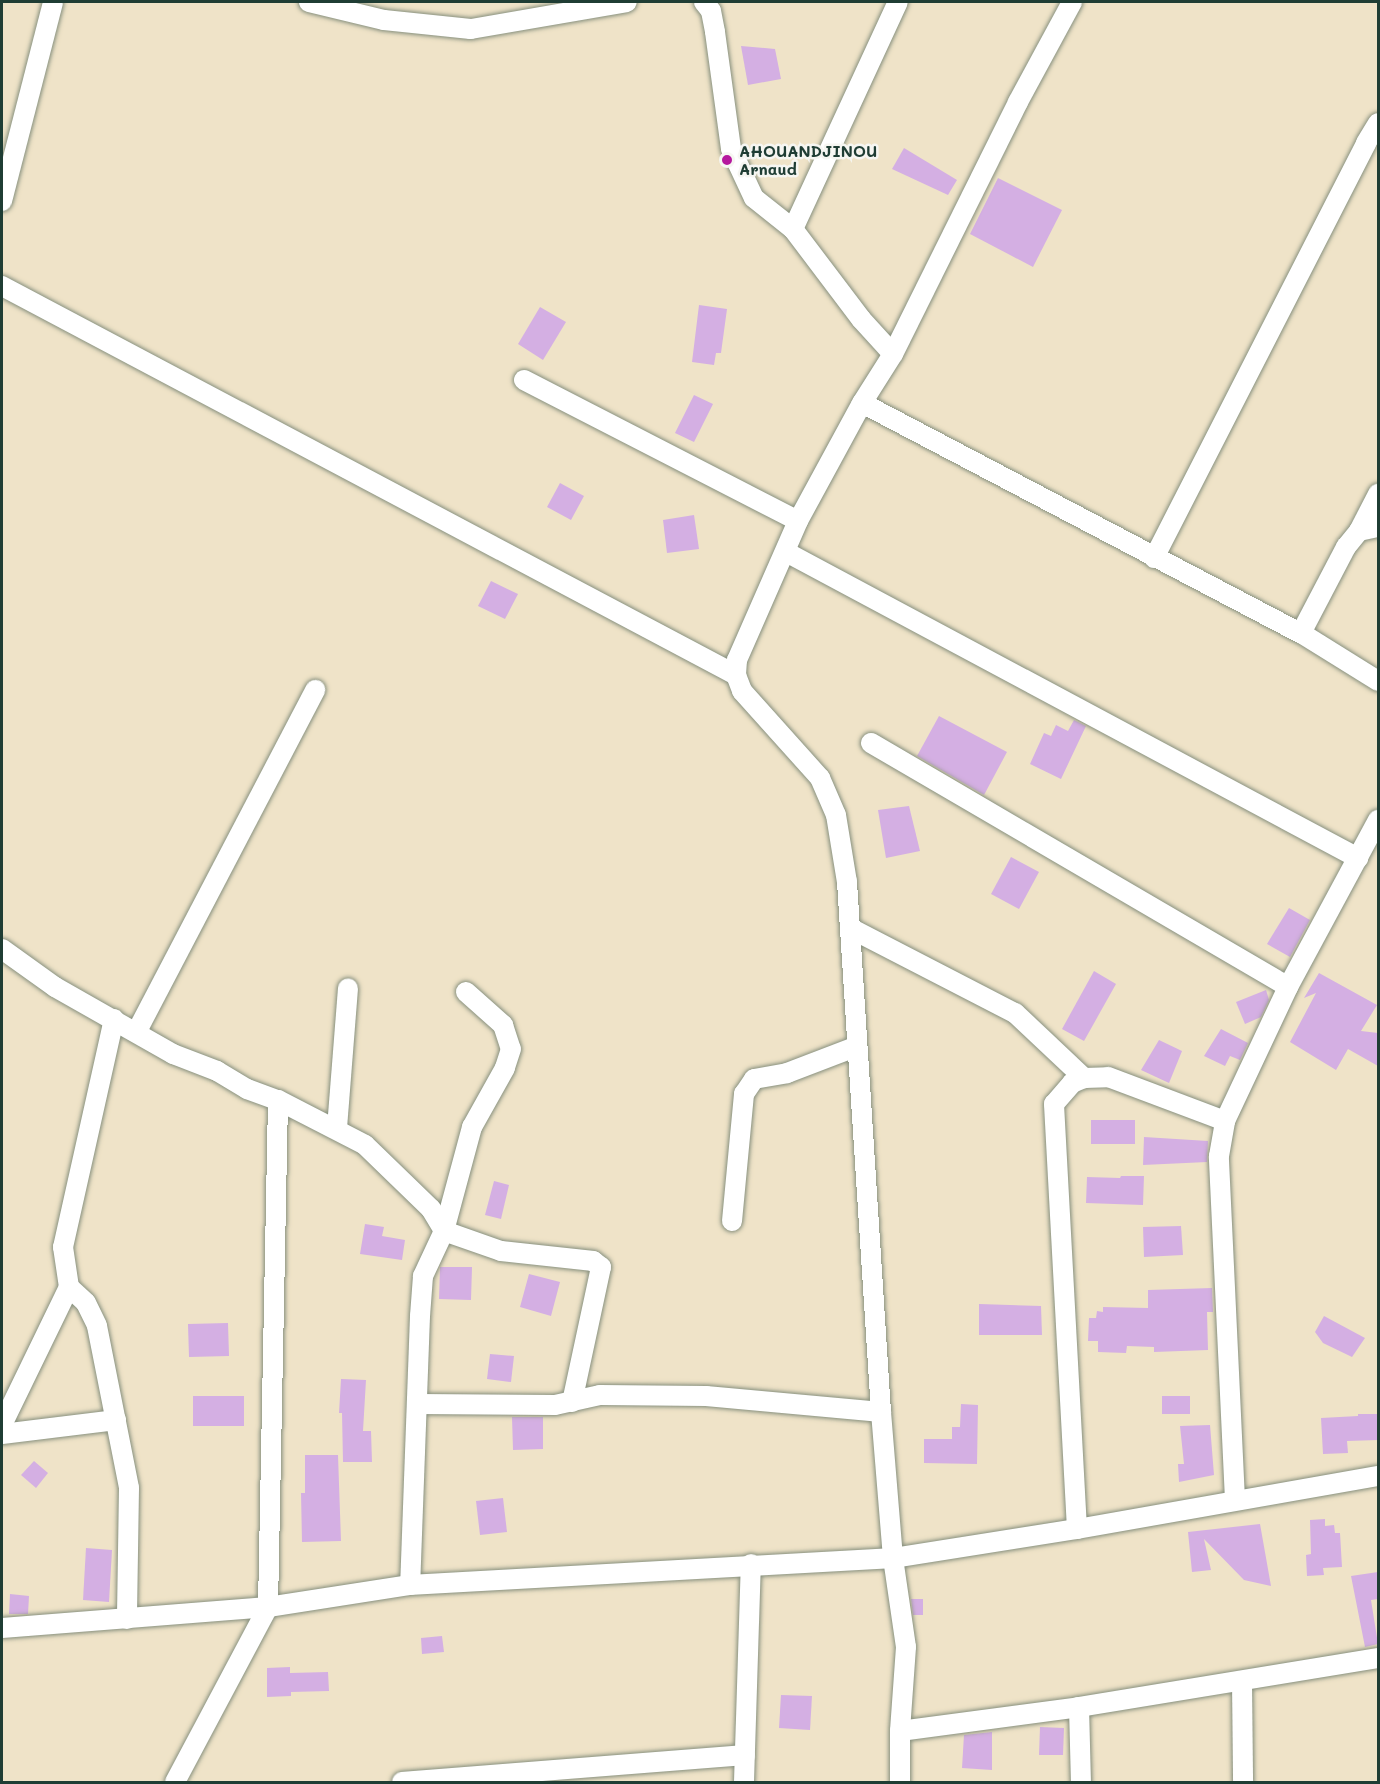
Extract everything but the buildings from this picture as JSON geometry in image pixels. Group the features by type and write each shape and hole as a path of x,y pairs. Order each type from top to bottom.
{"street":[{"path":"2,201 53,2"},
{"path":"309,2 384,20 471,28 548,9 627,2"},
{"path":"704,2 711,11 715,32 731,149 754,198 793,229 861,320 893,354"},
{"path":"793,229 898,2"},
{"path":"900,1782 900,1731 906,1647 893,1558 881,1412 862,1111 855,1047 847,882 836,815 820,778 742,691 736,675 737,660 798,521 862,403 893,354 1018,102 1072,2"},
{"path":"1154,558 1378,123"},
{"path":"2,286 736,675"},
{"path":"524,380 798,521"},
{"path":"862,403 1048,498 1154,558 1301,633 1378,681"},
{"path":"1301,633 1346,547 1359,531 1378,494"},
{"path":"1359,531 1378,527"},
{"path":"786,552 1358,858"},
{"path":"137,1031 315,690"},
{"path":"871,743 1288,987"},
{"path":"1235,1500 1219,1156 1225,1120 1288,987 1378,820"},
{"path":"850,928 1015,1013 1084,1078"},
{"path":"2,949 55,987 137,1031 173,1054 217,1071 247,1089 278,1100 337,1128 365,1145 430,1209 444,1231 501,1251 593,1261 601,1268 572,1402"},
{"path":"337,1128 348,988"},
{"path":"410,1585 423,1276 444,1231 472,1126 505,1068 511,1050 503,1025 466,992"},
{"path":"2,1425 69,1287 63,1247 114,1020"},
{"path":"732,1221 744,1094 754,1079 787,1073 855,1047"},
{"path":"1077,1529 1054,1104 1072,1083 1084,1078 1108,1077 1225,1120"},
{"path":"175,1782 268,1607 278,1100"},
{"path":"69,1287 86,1303 97,1326 129,1488 127,1620"},
{"path":"417,1404 555,1405 600,1395 706,1396 881,1412"},
{"path":"2,1434 116,1420"},
{"path":"2,1628 127,1620 268,1607 410,1585 751,1564 893,1558 1077,1529 1378,1476"},
{"path":"744,1782 751,1564"},
{"path":"900,1731 1079,1707 1378,1658"},
{"path":"1242,1681 1244,1782"},
{"path":"1079,1707 1081,1782"},
{"path":"402,1782 745,1755"}],"place":[{"name":"AHOUANDJINOU Arnaud","path":"727,160"}]}
